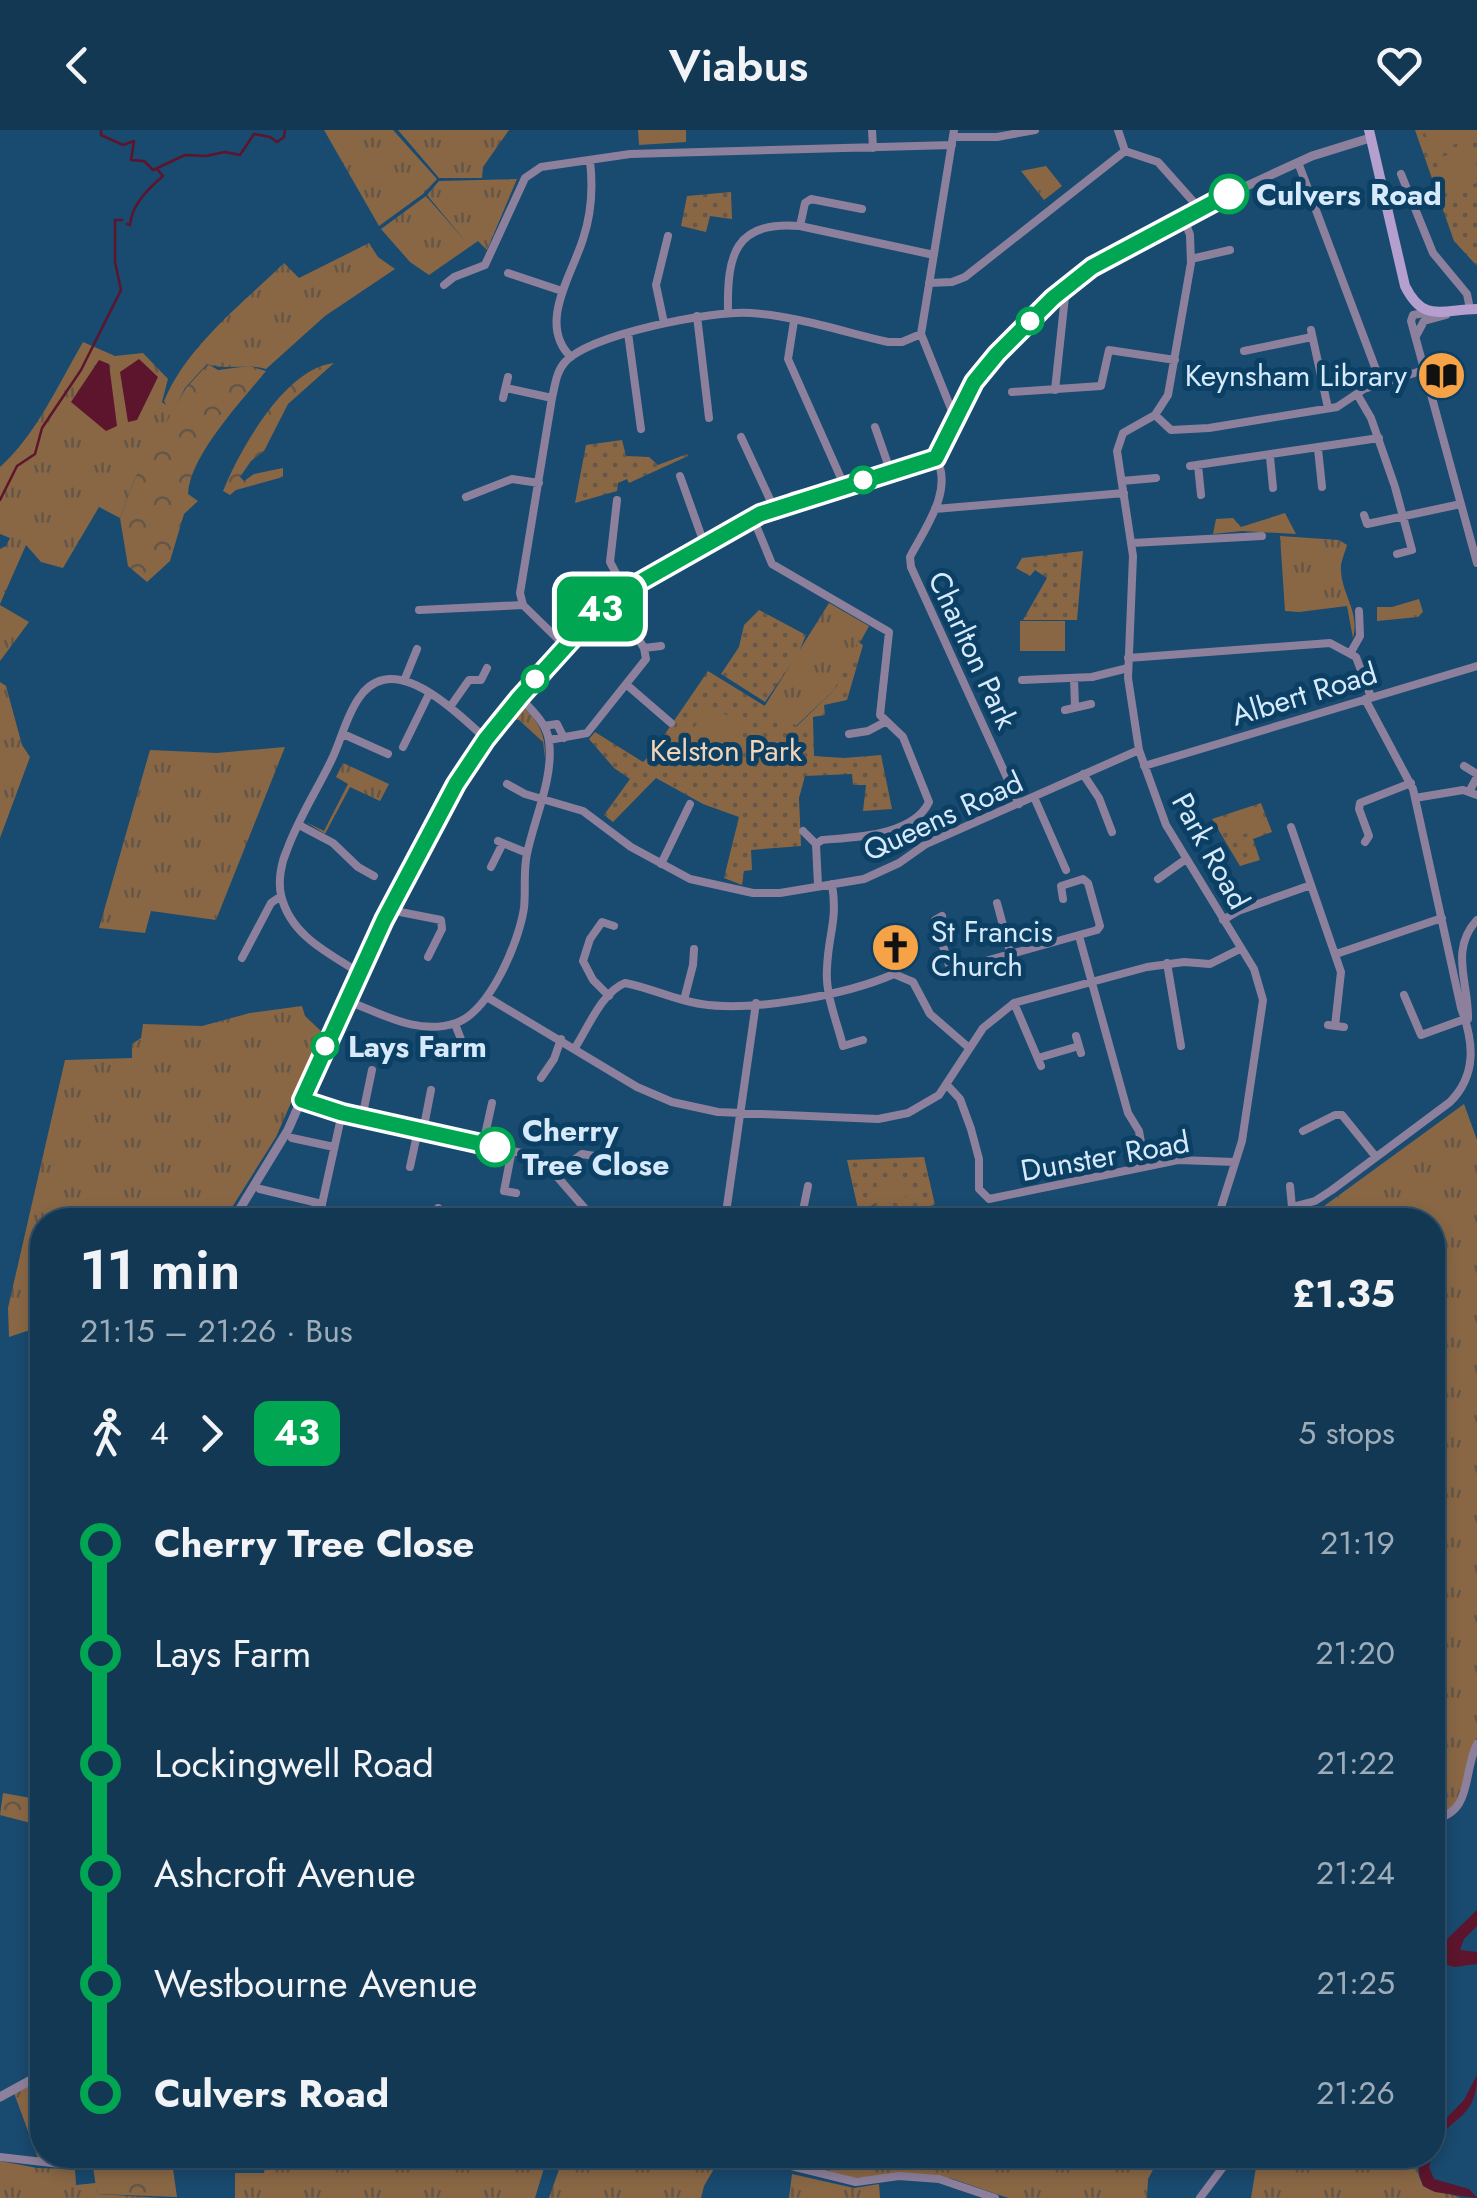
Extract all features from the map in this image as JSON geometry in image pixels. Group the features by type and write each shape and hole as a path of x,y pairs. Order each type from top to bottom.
{"main road":[{"path":"1369,134 1410,295 1418,308 1430,312 1470,309"}],"street":[{"path":"872,130 873,148"},
{"path":"444,285 484,265 516,194 532,171 630,154 873,148 1035,130"},
{"path":"1118,130 1125,151"},
{"path":"240,1208 302,1100 346,1000 444,805 486,739 520,697 613,599 804,492 936,458 974,382 1053,298 1092,267 1199,208 1369,134"},
{"path":"953,138 921,334 954,416"},
{"path":"1125,151 1158,162 1199,208"},
{"path":"929,282 952,282 965,277 1125,151"},
{"path":"572,357 563,348 557,313 584,239 592,187 590,161"},
{"path":"1298,165 1381,383"},
{"path":"1401,174 1433,253 1467,294 1470,309 1421,324"},
{"path":"849,206 851,194"},
{"path":"800,226 807,200 862,210"},
{"path":"1418,213 1432,207"},
{"path":"1183,216 1190,236 1191,259 1168,395 1155,415 1169,429 1328,408 1344,404 1381,383 1424,370"},
{"path":"728,312 728,279 740,240 749,233 782,225 800,226 934,255"},
{"path":"664,323 656,285 668,236"},
{"path":"1191,259 1230,250"},
{"path":"508,272 562,292"},
{"path":"1055,390 1066,287"},
{"path":"1410,295 1421,324 1416,336"},
{"path":"1053,298 1063,308"},
{"path":"565,646 523,605 520,593 552,398 558,373 572,357 664,323 728,312 794,321 888,342 902,342 921,334"},
{"path":"1430,312 1416,314 1411,321 1477,563"},
{"path":"697,316 709,418"},
{"path":"794,321 788,359 844,484"},
{"path":"628,334 641,429"},
{"path":"1244,350 1311,334 1328,408"},
{"path":"1012,392 1101,386 1109,350 1175,360"},
{"path":"508,378 504,393 552,398"},
{"path":"1357,394 1379,438 1404,516 1412,550 1397,554"},
{"name":"Park Road","path":"1155,415 1120,436 1117,451 1132,543 1128,668 1139,750 1166,825 1254,969 1263,1013 1248,1112 1221,1208"},
{"path":"874,428 891,472"},
{"path":"741,437 773,506"},
{"path":"1202,495 1194,466 1379,438"},
{"path":"1318,449 1322,486"},
{"path":"1270,456 1273,488"},
{"name":"Charlton Park","path":"936,458 942,484 936,509 910,557 910,568 1019,804"},
{"path":"680,476 704,546"},
{"path":"1122,481 1144,476 1156,478"},
{"path":"466,497 512,480 538,482"},
{"path":"756,516 844,484"},
{"path":"936,509 1124,493"},
{"path":"617,500 610,562 626,590"},
{"path":"1364,516 1367,524 1460,504"},
{"path":"756,516 772,564 888,632 880,710 885,722 902,738 928,795 928,807 883,834 822,840 816,844"},
{"path":"1132,543 1262,536"},
{"path":"549,740 587,732 646,659 644,648 613,599"},
{"path":"422,610 523,605"},
{"path":"1352,652 1360,636 1359,612"},
{"path":"1128,658 1320,643 1352,652 1361,664 1368,698 1416,798 1466,1021 1472,1058 1470,1073 1459,1094 1376,1158 1315,1201 1295,1208"},
{"path":"644,648 660,646"},
{"path":"404,681 418,649"},
{"name":"Albert Road","path":"1144,766 1477,666"},
{"path":"450,706 469,680 481,680 487,668"},
{"path":"1026,678 1074,678 1128,668"},
{"path":"1074,678 1076,707"},
{"path":"360,973 321,949 296,927 281,896 282,865 356,702 364,691 384,680 404,681 450,706 486,739"},
{"path":"626,685 671,723"},
{"path":"403,747 429,694"},
{"path":"346,1000 403,1023 424,1027 454,1024 475,1012 488,998 520,924 527,853 541,799 549,740 544,726 520,697"},
{"path":"1065,710 1091,704"},
{"path":"849,734 868,731 885,722"},
{"path":"544,726 557,724 564,738"},
{"path":"343,734 388,754"},
{"name":"Queens Road","path":"507,784 588,814 631,847 690,879 754,893 780,893 872,876 899,864 926,844 1139,750"},
{"path":"1416,798 1458,790 1473,793 1477,776 1464,766"},
{"path":"1083,774 1099,798 1112,832"},
{"path":"1366,842 1369,836 1360,803 1411,783"},
{"path":"1034,797 1048,832 1065,857 1066,870"},
{"path":"660,864 690,804"},
{"path":"299,825 332,843 374,876"},
{"path":"1291,828 1342,978 1335,1026"},
{"path":"803,831 816,844 818,886"},
{"path":"492,866 500,842 527,853"},
{"path":"1158,880 1186,859"},
{"path":"942,916 935,920 952,969 1079,936 1100,926 1088,883 1079,879 1064,884 1060,890 1063,899"},
{"path":"832,884 836,914 826,970 830,994 843,1046 863,1040"},
{"path":"1223,920 1311,885"},
{"path":"242,958 270,903 281,896"},
{"path":"996,903 1011,955"},
{"path":"390,910 440,920 442,929 428,957"},
{"path":"1336,954 1442,918"},
{"path":"1466,1021 1461,949 1477,920"},
{"path":"609,996 593,980 584,961 590,939 602,922 614,926"},
{"path":"1079,936 1128,1113 1141,1136 1145,1166"},
{"path":"684,1000 694,965 694,949"},
{"path":"488,998 651,1094 688,1107 739,1113 894,1118 921,1108 947,1085 968,1046 998,1012 1014,1003 1092,980 1167,964 1210,964 1240,949"},
{"path":"1167,964 1181,1046"},
{"path":"575,1048 609,996 625,983 720,1006 830,994 894,974 913,982 930,1014 968,1046"},
{"path":"1404,995 1421,1036 1466,1021"},
{"path":"728,1208 756,1003"},
{"path":"1014,1003 1040,1062 1078,1045"},
{"path":"454,1024 466,1052"},
{"path":"541,1078 561,1039"},
{"path":"362,1118 372,1070"},
{"name":"Dunster Road","path":"947,1085 965,1111 980,1159 980,1188 990,1198 1178,1160 1234,1162"},
{"path":"410,1166 432,1090"},
{"path":"302,1100 362,1118 540,1157 585,1208"},
{"path":"484,1144 492,1103"},
{"path":"322,1208 342,1113"},
{"path":"1304,1132 1342,1115 1376,1158"},
{"path":"292,1138 334,1147"},
{"path":"512,1150 504,1190 516,1193"},
{"path":"557,1173 582,1154 620,1160"},
{"path":"803,1208 808,1186"},
{"path":"1290,1186 1292,1208"},
{"path":"260,1189 322,1204"},
{"path":"1445,1816 1459,1806 1477,1744"},
{"path":"0,2097 30,2081"},
{"path":"0,2157 30,2160"},
{"path":"799,2168 856,2182 900,2176 939,2179 995,2198"},
{"path":"1200,2198 1222,2168"}],"green space":[{"path":"324,130 393,130 437,179 379,226"},
{"path":"398,130 509,130 483,167 482,178 439,178"},
{"path":"638,130 686,130 686,142 639,145"},
{"path":"1415,130 1477,130 1477,266 1454,241"},
{"path":"1424,130 1477,130 1477,137 1432,152"},
{"path":"1470,147 1477,166 1477,183 1448,193 1436,159"},
{"path":"1046,166 1062,186 1044,200 1021,171"},
{"path":"517,179 487,250 478,241 429,275 410,262 381,229 426,196 467,243 427,195 439,181"},
{"path":"731,192 732,219 710,216 706,232 681,226 687,196"},
{"path":"369,243 378,257 395,269 325,316 266,369 207,364 185,388 135,478 120,518 99,507 63,568 41,562 26,545 0,604 0,549 10,538 0,534 0,467 35,425 83,342 115,356 143,353 168,379 162,402 166,405 164,401 174,381 201,344 284,263 299,278"},
{"path":"334,363 288,404 264,451 240,477 244,481 254,474 283,468 283,477 230,495 223,491 252,434 282,395 298,379"},
{"path":"208,364 218,370 249,366 266,371 207,446 188,494 198,501 184,514 170,561 147,582 128,566 120,518 135,478 186,388"},
{"path":"622,440 626,456 649,457 658,465 688,456 629,483 627,479 618,483 617,491 575,503 586,445"},
{"path":"1285,513 1296,534 1213,534 1216,519 1233,518 1241,527"},
{"path":"1280,536 1339,540 1347,545 1341,571 1353,612 1353,638 1347,606 1285,611"},
{"path":"1083,551 1077,620 1023,620 1047,578 1035,570 1030,576 1016,568 1022,558"},
{"path":"1419,599 1423,612 1418,617 1377,621 1377,607"},
{"path":"829,603 869,626 834,690 796,726 764,707"},
{"path":"0,605 29,622 0,661"},
{"path":"759,610 806,635 798,654 765,702 721,674 739,647 744,625"},
{"path":"1020,621 1065,621 1065,651 1020,651"},
{"name":"Kelston Park","path":"858,642 863,645 847,700 824,705 825,715 813,717 814,756 881,755 892,809 863,811 866,785 853,785 852,774 805,776 799,798 801,846 751,850 752,870 744,871 742,885 724,878 739,817 703,804 656,778 613,822 604,815 630,779 614,768 589,739 595,732 643,762 708,671 797,726 834,690"},
{"path":"0,682 6,686 22,745 30,757 0,838"},
{"path":"709,704 742,725 712,771 680,750"},
{"path":"523,707 540,730 544,743 545,758 543,742 519,720 512,720 481,758 428,852 422,856 481,750 510,715"},
{"path":"285,747 216,920 151,911 145,933 99,928 150,750 217,753"},
{"path":"343,763 389,784 380,801 350,787 325,834 306,822 324,831 348,784 336,777"},
{"path":"1261,803 1272,832 1253,839 1260,860 1240,866 1212,819"},
{"path":"1257,807 1264,827 1236,837 1229,817"},
{"path":"302,1006 305,1016 322,1032 276,1137 232,1208 31,1208 65,1060 132,1058 132,1044 141,1038 143,1024 202,1026 250,1013"},
{"path":"1464,1104 1477,1140 1477,1738 1459,1795 1445,1812 1445,1208 1321,1208"},
{"path":"924,1157 935,1205 858,1208 847,1160"},
{"path":"909,1177 911,1196 878,1199 876,1179"},
{"path":"30,1212 30,1330 9,1337 8,1308"},
{"path":"3,1793 30,1798 30,1823 0,1815"},
{"path":"30,2085 30,2137 14,2093"},
{"path":"0,2161 30,2168 75,2169 76,2185 96,2183 97,2194 162,2198 0,2198"},
{"path":"93,2168 173,2168 177,2197 97,2194"},
{"path":"265,2168 544,2168 535,2198 235,2198 235,2173 264,2173"},
{"path":"559,2168 714,2168 701,2198 549,2198"},
{"path":"816,2168 1154,2168 1148,2179 1147,2198 1008,2198 953,2179 922,2174 853,2178"},
{"path":"1256,2168 1417,2168 1426,2188 1461,2198 1251,2198"},
{"path":"792,2174 854,2188 879,2184 880,2198 789,2198"}],"shaded area":[{"path":"139,359 158,377 137,420 128,422 120,372"},
{"path":"99,360 109,364 117,426 106,431 71,402"},
{"path":"1477,1910 1477,1926 1464,1939 1460,1950 1477,1952 1477,1964 1445,1964 1448,1938"},
{"path":"1477,2075 1472,2102 1445,2131 1445,2120 1464,2100"},
{"path":"1419,2168 1429,2168 1434,2179 1469,2189 1477,2198 1435,2192 1423,2186"}],"waterway":[{"path":"101,130 101,135 123,145 134,141 131,160 144,161 153,170 185,155 240,155 254,134 277,142 284,137 285,130"},
{"path":"127,224 130,225 142,198 163,176 157,169"},
{"path":"0,500 17,466 35,454 42,428 81,370 121,290 115,262 115,220 122,220"}],"bus line":[{"name":"43","path":"495,1147 342,1113 302,1100 417,854 486,739 595,614 626,590 760,514 844,484 936,458 974,382 1053,298 1092,267 1229,194"}],"place":[{"name":"Culvers Road","path":"1229,194"},
{"name":"Keynsham Library","path":"1442,375"},
{"name":"St Francis Church","path":"896,948"},
{"name":"Lays Farm","path":"325,1046"},
{"name":"Cherry Tree Close","path":"495,1147"}]}
